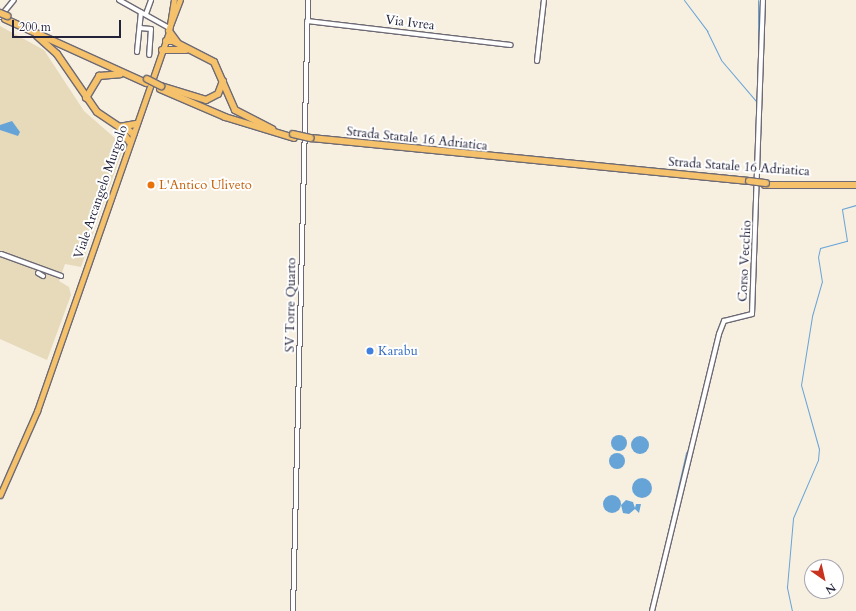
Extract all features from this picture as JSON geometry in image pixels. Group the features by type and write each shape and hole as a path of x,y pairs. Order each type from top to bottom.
{"highway":[{"name":"Strada Statale 16 Adriatica","path":"0,13 4,17 33,32 145,81 246,122 311,140 766,184 856,183"},
{"name":"Strada Statale 16 Adriatica","path":"4,17 145,81"},
{"path":"169,30 173,40 188,50"},
{"path":"33,32 57,54 86,98 104,119 122,127 130,134 130,143"},
{"path":"166,41 172,49"},
{"path":"166,41 214,62 223,78 231,104 238,118"},
{"path":"162,50 188,50"},
{"path":"86,98 95,79 104,74 145,81"},
{"path":"161,87 206,100 220,90 223,78"},
{"name":"Strada Statale 16 Adriatica","path":"246,122 294,136"},
{"path":"122,127 136,124"}],"main road":[{"name":"Viale Arcangelo Murgolo","path":"169,30 174,0"},
{"name":"Viale Arcangelo Murgolo","path":"130,134 136,124 180,0"},
{"name":"Viale Arcangelo Murgolo","path":"0,495 18,458 54,363 130,143"}],"street":[{"path":"4,17 14,0"},
{"path":"119,0 144,13 169,30"},
{"path":"137,52 140,28 144,13 151,0"},
{"name":"SV Torre Quarto","path":"293,611 308,0"},
{"path":"537,61 544,0"},
{"name":"Corso Vecchio","path":"652,611 719,334 724,321 752,314 763,0"},
{"name":"Via Ivrea","path":"307,21 511,46"},
{"path":"140,28 151,29 149,55"},
{"path":"1,254 40,275 61,276"}],"shaded area":[{"path":"0,26 44,50 84,111 124,146 81,267 65,264 59,281 69,287 71,295 47,360 0,339"}],"water":[{"path":"12,121 20,132 18,136 0,130 0,125"},
{"path":"619,435 625,437 627,443 625,449 619,451 613,449 611,443 613,437"},
{"path":"640,436 646,439 649,445 646,451 640,454 634,451 631,445 634,439"},
{"path":"617,453 623,455 625,461 623,467 617,469 611,467 609,461 611,455"},
{"path":"642,478 649,481 652,488 649,495 642,498 635,495 632,488 635,481"},
{"path":"612,495 618,498 621,504 618,510 612,513 606,510 603,504 606,498"},
{"path":"626,500 633,502 635,508 636,504 641,504 639,513 635,509 629,514 623,513 621,505"}],"waterway":[{"path":"684,0 707,31 721,60 756,101"},
{"path":"758,0 758,105"},
{"path":"792,611 787,587 793,518 818,460 819,449 801,385 812,316 822,282 818,257 820,248 847,241 842,209 856,205"},
{"path":"650,611 686,452"}],"place":[{"name":"L'Antico Uliveto","path":"151,185"},
{"name":"Karabu","path":"370,351"}]}
